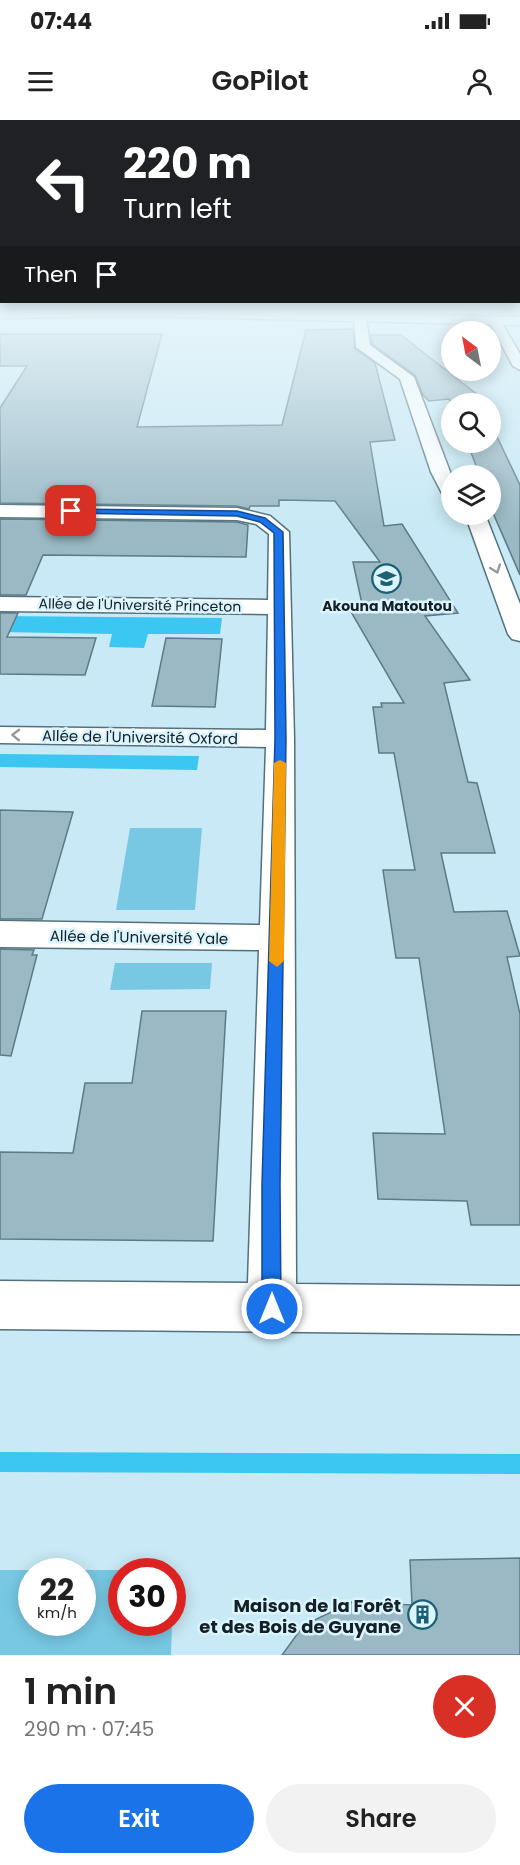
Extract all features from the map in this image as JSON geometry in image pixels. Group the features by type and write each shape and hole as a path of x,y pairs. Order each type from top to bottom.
{"street":[{"path":"409,384 441,470"},
{"path":"0,511 237,514 262,520 279,532 280,739 271,1184 272,1309"},
{"path":"480,525 520,634"},
{"name":"Allée de l'Université Princeton","path":"0,604 280,607"},
{"name":"Allée de l'Université Oxford","path":"0,735 280,739"},
{"name":"Allée de l'Université Yale","path":"0,934 277,939"},
{"path":"0,1305 520,1310"}],"shaded area":[{"path":"0,616 222,618 220,634 148,634 144,648 109,647 112,634 0,632"},
{"path":"0,754 199,756 197,770 0,767"},
{"path":"130,828 202,828 195,910 116,910"},
{"path":"115,963 212,963 210,989 110,990"},
{"path":"0,1570 18,1570 18,1636 96,1636 96,1570 108,1570 108,1636 172,1636 171,1655 0,1655"}],"building":[{"path":"16,384 149,384 137,427 282,425 292,384 380,384 395,440 370,442 384,526 402,524 458,613 425,616 470,680 444,683 468,782 477,783 495,853 441,853 454,912 507,911 520,956 507,957 520,1014 520,1225 471,1225 467,1201 378,1199 373,1133 445,1134 419,958 396,958 383,870 415,870 394,753 379,753 373,707 382,707 381,703 404,703 347,605 362,604 353,562 380,562 335,501 279,500 279,506 250,506 249,509 237,506 0,503 0,408"},
{"path":"418,384 463,384 475,393 441,393 441,400 429,401 423,395"},
{"path":"501,445 520,485 520,575 498,525 501,525 501,465 476,465 471,453 501,453"},
{"path":"0,519 237,522 248,525 246,557 43,555 26,595 0,595"},
{"path":"0,613 18,613 7,637 96,638 85,675 0,674"},
{"path":"166,638 222,639 215,707 152,706"},
{"path":"0,810 73,812 42,919 0,919"},
{"path":"0,949 34,950 32,955 37,955 11,1056 0,1055"},
{"path":"142,1011 226,1011 213,1241 0,1239 0,1152 73,1153 85,1083 132,1083"},
{"name":"Maison de la Forêt et des Bois de Guyane","path":"520,1558 520,1655 282,1655 304,1625 352,1602 412,1605 410,1560"}],"waterway":[{"path":"0,1462 520,1464"}],"slow traffic":[{"path":"277,961 280,763"}],"place":[{"name":"Akouna Matoutou","path":"387,579"},
{"name":"Maison de la Forêt et des Bois de Guyane","path":"422,1615"}],"route":[{"path":"71,511 237,514 262,520 279,532 280,739 271,1184 272,1309"}]}
